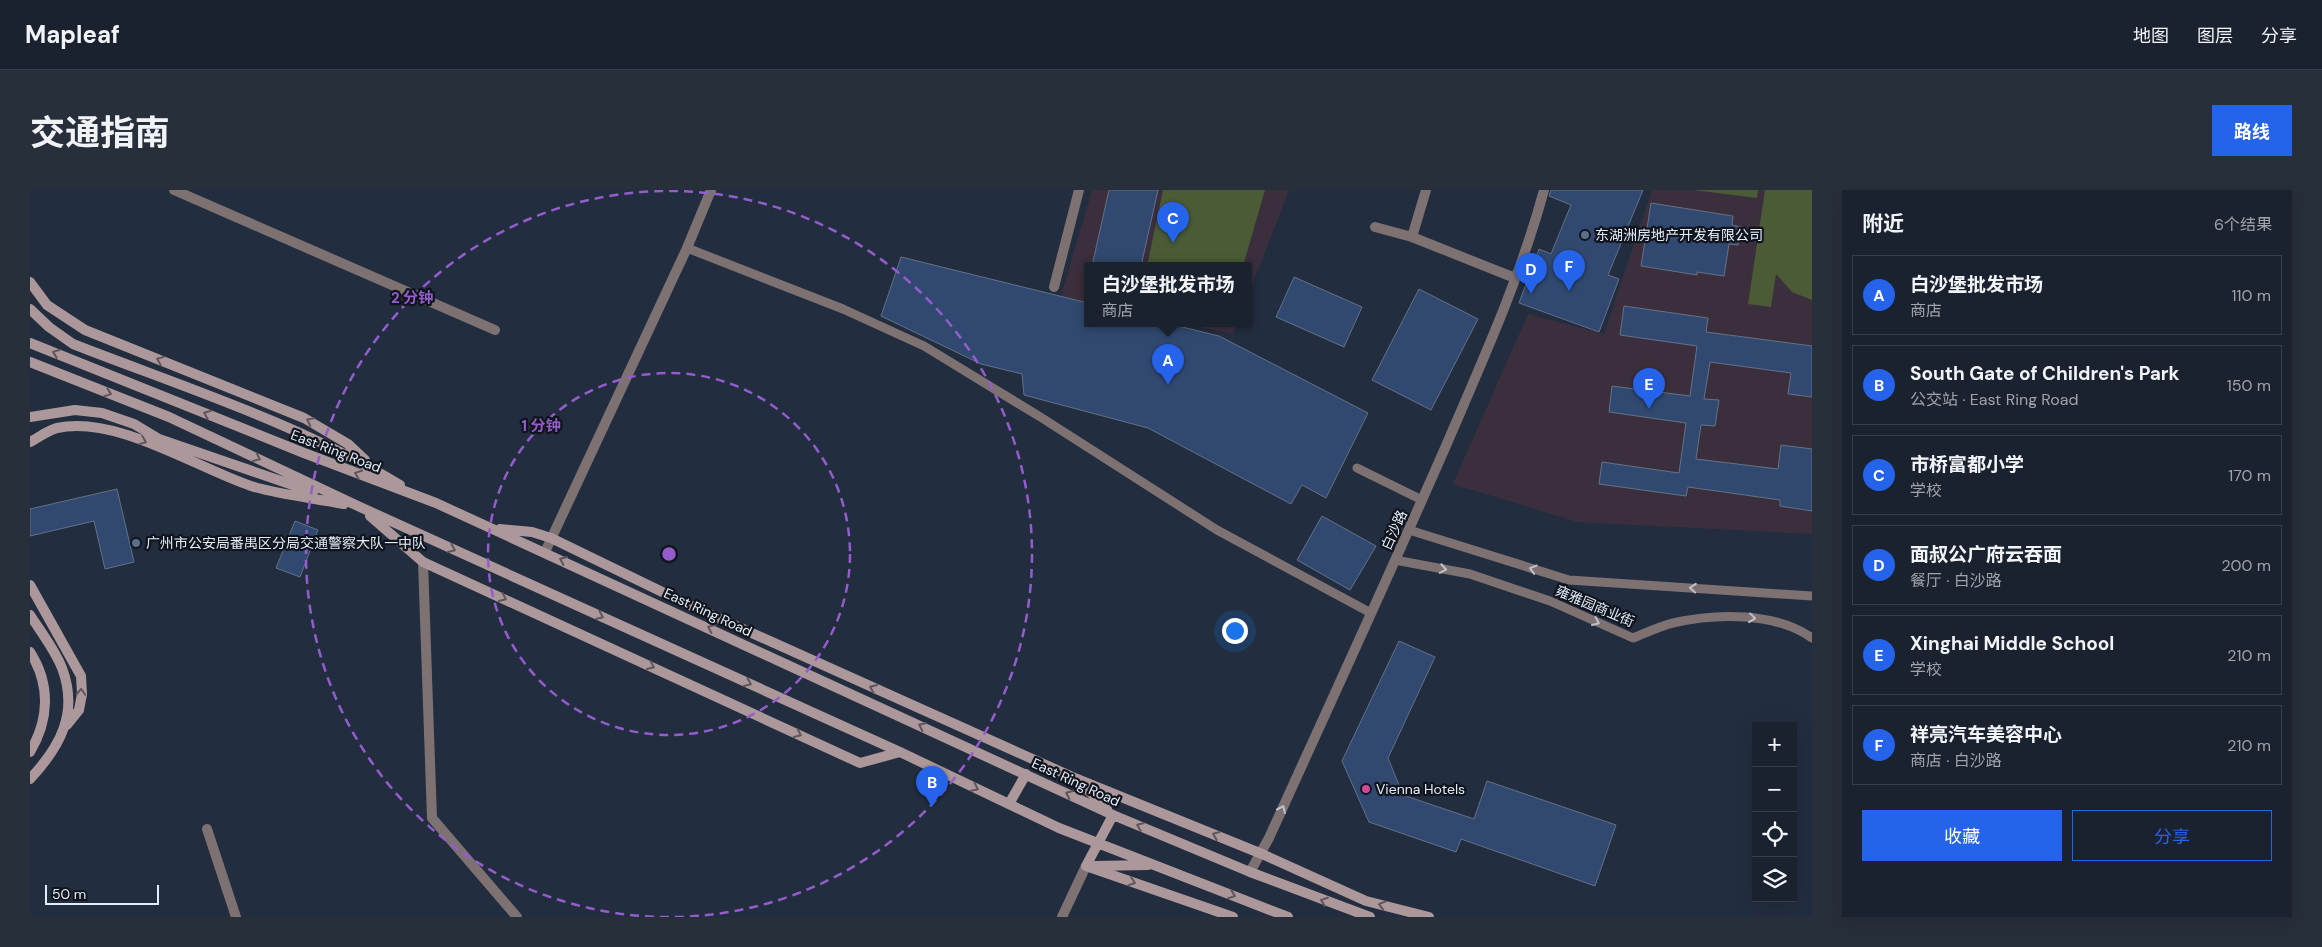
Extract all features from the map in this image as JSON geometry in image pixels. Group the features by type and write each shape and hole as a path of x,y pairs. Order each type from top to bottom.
{"main road":[{"path":"30,282 47,305 85,330 304,418 348,444 377,471"},
{"path":"30,309 49,327 73,344 336,448 436,503"},
{"name":"East Ring Road","path":"30,343 304,453 436,503 1113,815 1250,872 1370,917"},
{"path":"30,362 169,417 360,508 900,752 1058,828 1288,917"},
{"path":"30,422 35,416 75,410 102,413 134,424 159,439 360,508 423,562 860,762 900,752"},
{"path":"30,442 55,429 76,426 99,428 128,435 252,486 360,508"},
{"path":"492,529 532,532 551,538 685,603 1078,779 1262,854 1366,901 1429,917"},
{"path":"30,585 81,676 82,694 79,710 61,734"},
{"path":"30,615 62,667 70,697 68,716 61,734 46,762 30,779"},
{"path":"30,752 39,737 46,714 45,693 40,670 32,655"},
{"path":"1009,804 1026,774"},
{"path":"1078,779 1113,815 1086,866"},
{"path":"1086,866 1154,865"},
{"path":"1086,866 1233,917"}],"street":[{"path":"174,190 495,330"},
{"path":"545,552 687,248 711,190"},
{"path":"1054,287 1079,190"},
{"path":"1412,236 1426,190"},
{"name":"白沙路","path":"1250,872 1262,854 1409,530 1489,345 1537,216 1544,190"},
{"path":"1375,227 1412,236 1515,278"},
{"path":"423,562 432,818 517,917"},
{"path":"207,829 236,917"},
{"path":"1062,917 1086,866"}],"lane":[{"path":"687,248 843,308 924,346 1042,418 1217,530 1371,613"},
{"path":"1357,468 1422,500"},
{"name":"雍雅园商业街","path":"1409,530 1569,580 1812,596"},
{"name":"雍雅园商业街","path":"1395,560 1470,574 1550,601 1633,638 1672,623 1723,615 1761,619 1801,631 1812,638"}],"shaded area":[{"path":"1092,190 1289,190 1252,286 1252,262 1084,262 1084,301 1061,296"},
{"path":"1652,190 1812,190 1812,534 1577,522 1453,484 1528,314 1604,334"},
{"path":"1200,327 1236,327 1233,334"}],"green space":[{"path":"1163,190 1265,190 1244,262 1148,262"},
{"path":"1693,190 1758,190 1757,198"},
{"path":"1765,190 1812,190 1812,300 1792,292 1776,274 1771,307 1748,304"}],"building":[{"path":"1109,190 1158,190 1142,262 1093,262"},
{"path":"1551,190 1643,190 1608,275 1619,279 1599,332 1519,303 1539,249 1551,254 1571,205 1549,196"},
{"path":"1651,203 1733,216 1732,225 1741,227 1738,245 1729,244 1724,276 1697,272 1697,275 1641,266"},
{"path":"901,257 1084,302 1084,327 1182,327 1219,336 1368,413 1326,498 1302,485 1291,504 1148,428 1024,395 1022,374 981,364 881,316"},
{"path":"1294,277 1362,307 1344,347 1276,317"},
{"path":"1419,289 1478,319 1431,410 1372,380"},
{"path":"1624,306 1708,318 1706,332 1812,346 1812,397 1788,394 1791,373 1710,362 1704,399 1719,400 1715,426 1701,425 1696,459 1778,469 1781,445 1812,449 1812,511 1780,506 1780,500 1688,487 1686,496 1599,484 1602,462 1679,473 1686,423 1609,412 1612,386 1690,396 1697,346 1620,335"},
{"path":"117,489 134,562 105,569 94,521 30,536 30,509"},
{"path":"1322,516 1376,546 1350,590 1297,560"},
{"path":"295,521 318,530 300,577 276,568"},
{"path":"1399,641 1435,657 1388,758 1403,795 1474,819 1487,781 1616,825 1595,886 1461,839 1456,852 1369,822 1342,761"}],"place":[{"name":"东湖洲房地产开发有限公司","path":"1585,235"},
{"name":"市桥富都小学","path":"1173,243"},
{"name":"祥亮汽车美容中心","path":"1569,291"},
{"name":"面叔公广府云吞面","path":"1531,294"},
{"name":"白沙堡批发市场","path":"1168,385"},
{"name":"Xinghai Middle School","path":"1649,409"},
{"name":"广州市公安局番禺区分局交通警察大队一中队","path":"136,543"},
{"name":"Vienna Hotels","path":"1366,789"},
{"name":"South Gate of Children's Park","path":"932,807"}]}
